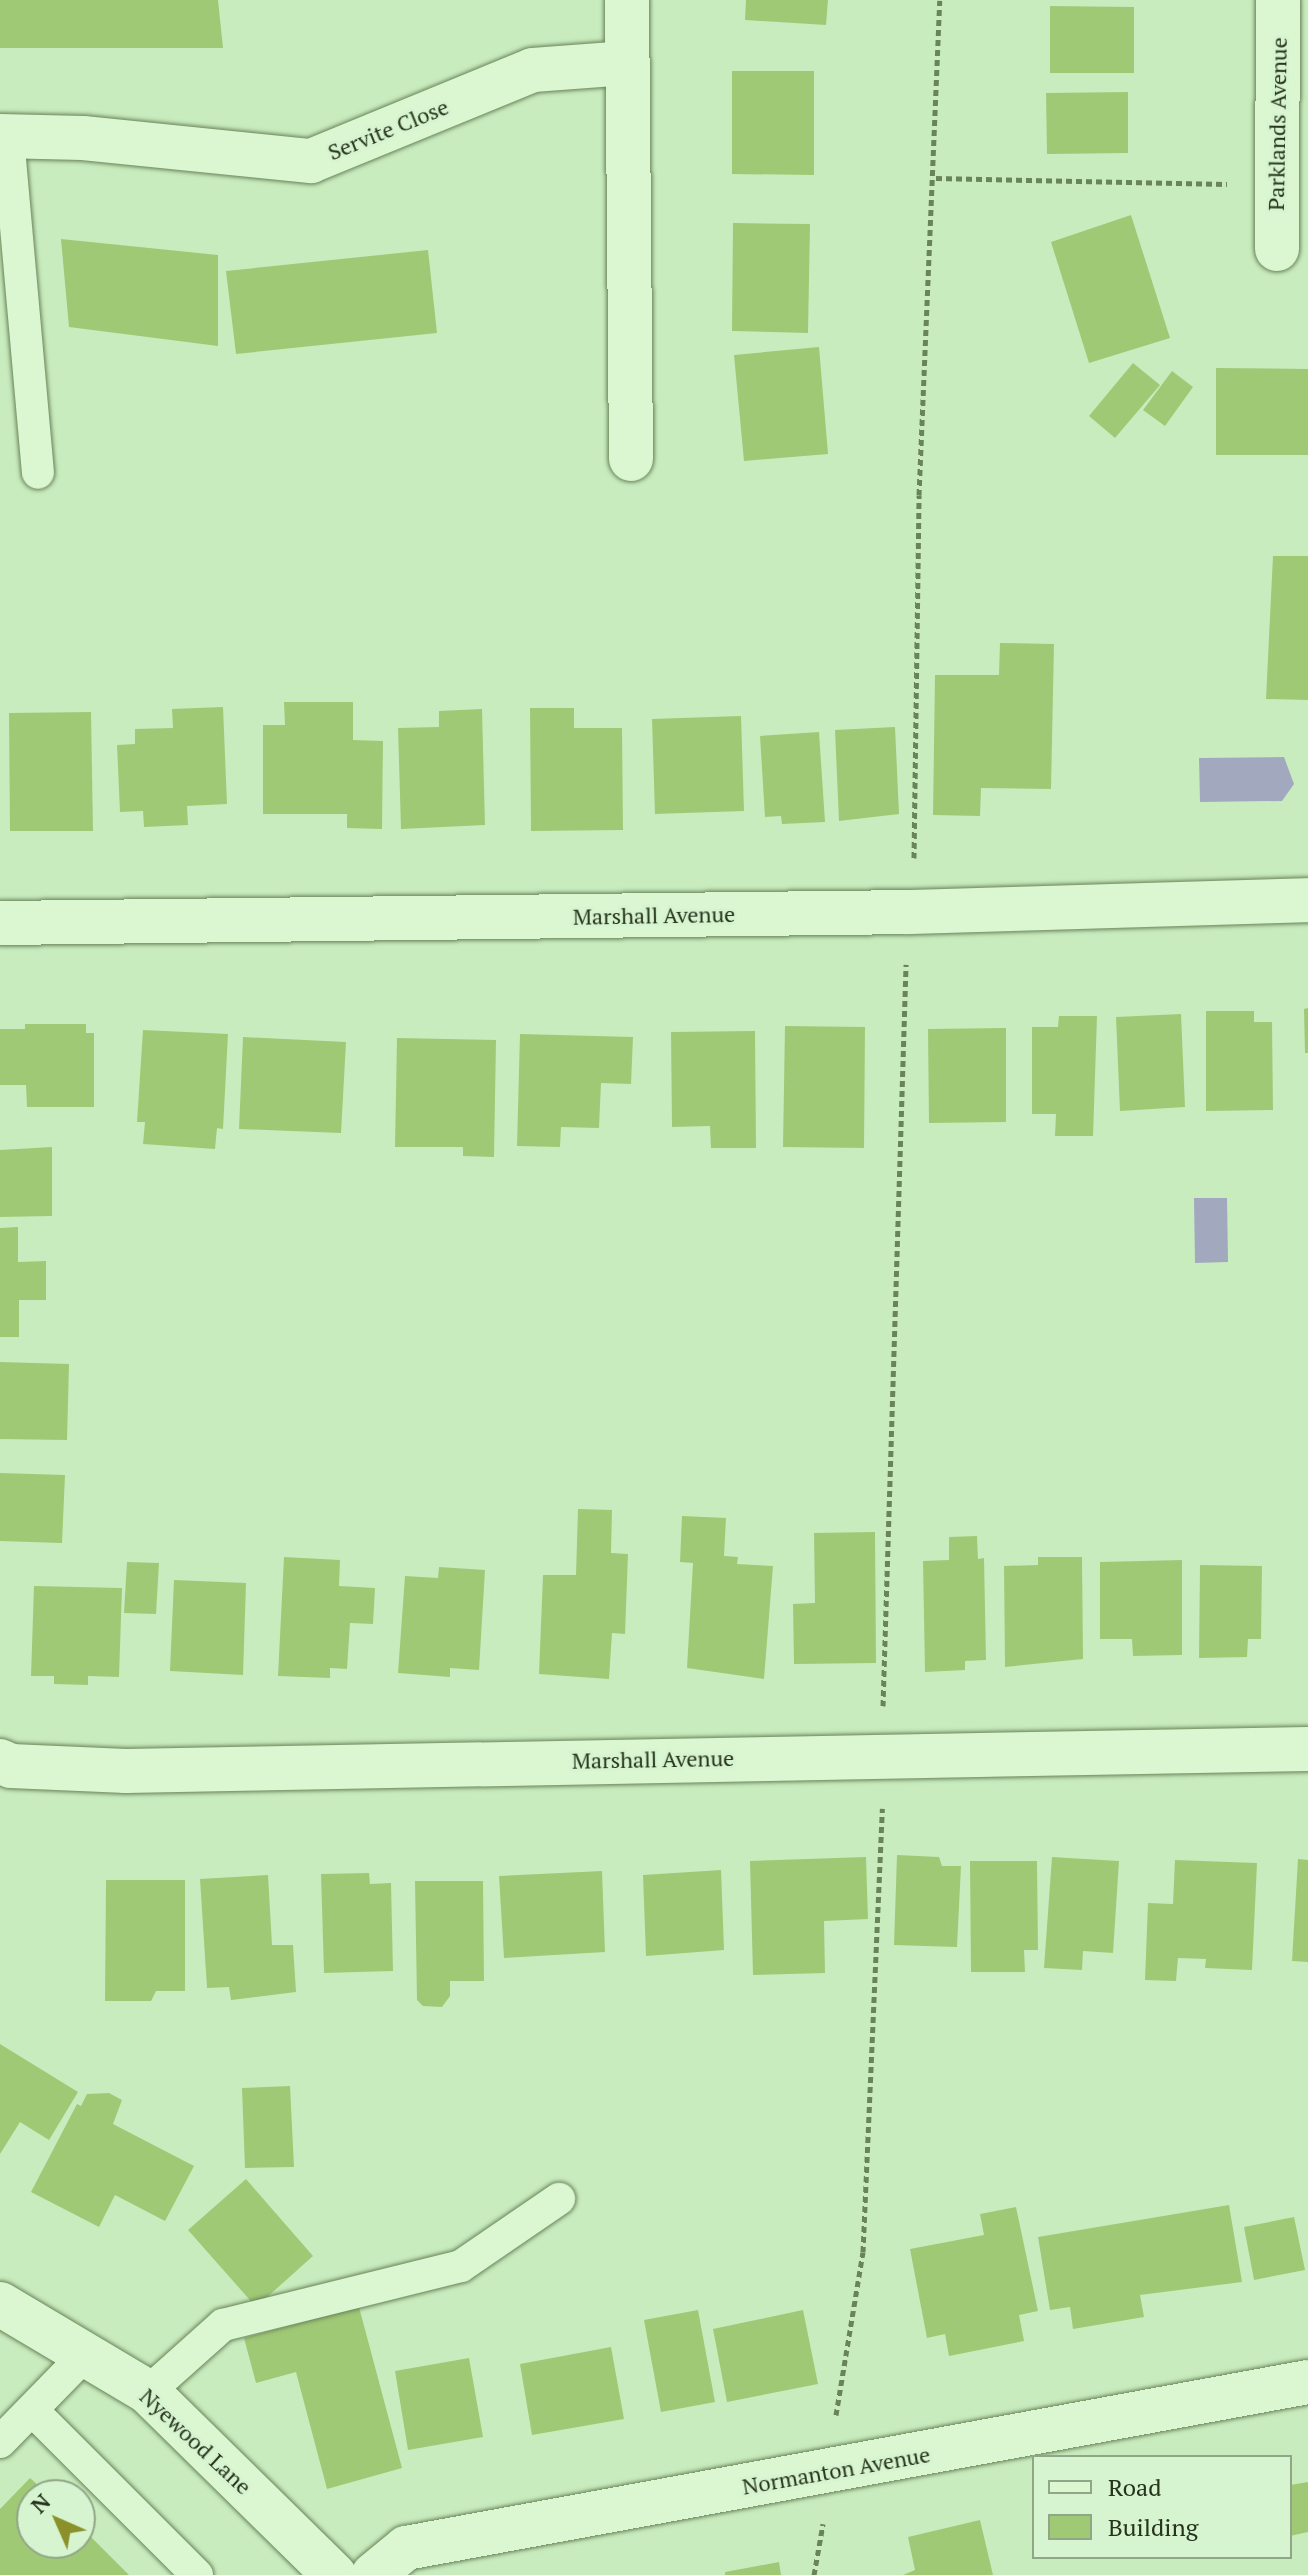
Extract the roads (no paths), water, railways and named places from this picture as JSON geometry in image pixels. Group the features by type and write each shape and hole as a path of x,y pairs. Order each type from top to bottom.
{"street":[{"path":"627,0 631,459"},
{"name":"Parklands Avenue","path":"1277,249 1278,0"},
{"name":"Servite Close","path":"4,137 83,138 311,161 533,70 627,63"},
{"name":"Marshall Avenue","path":"0,923 908,912 1308,900"},
{"name":"Marshall Avenue","path":"0,1761 11,1766 126,1771 1308,1749"},
{"name":"Nyewood Lane","path":"0,2304 148,2392 334,2575"},
{"name":"Normanton Avenue","path":"373,2575 406,2548 1308,2382"}],"lane":[{"path":"4,137 38,473"},
{"path":"148,2392 223,2325 461,2266 559,2199"},
{"path":"0,2442 87,2353"},
{"path":"33,2411 197,2575"}],"water":[{"path":"1284,757 1294,784 1282,801 1200,802 1199,758"},
{"path":"1194,1198 1227,1198 1228,1262 1195,1263"}]}
